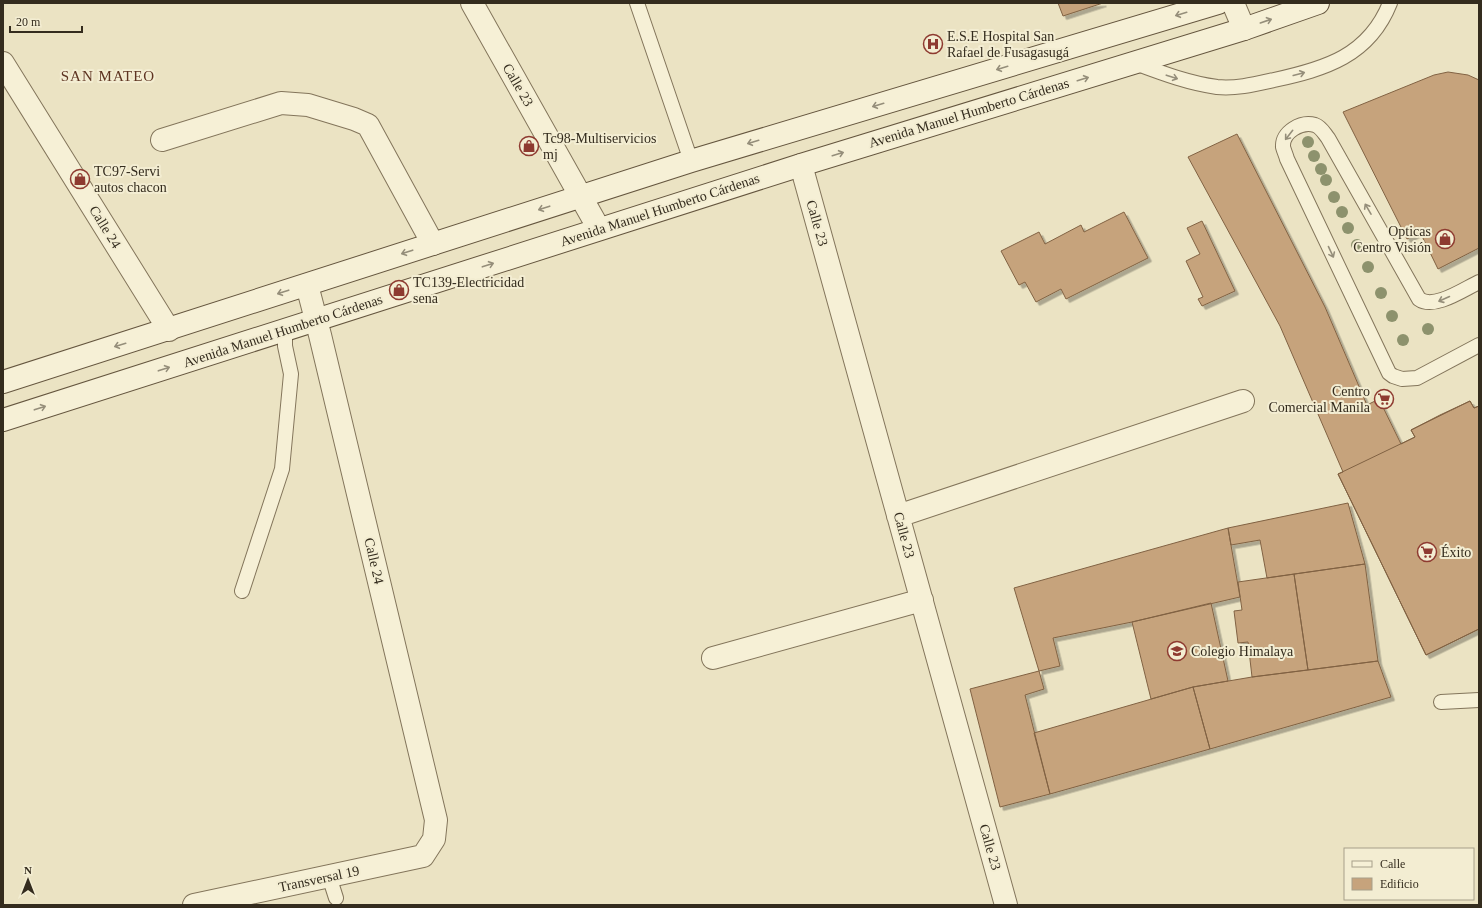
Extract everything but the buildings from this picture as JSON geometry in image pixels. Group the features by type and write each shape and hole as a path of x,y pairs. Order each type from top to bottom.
{"street":[{"name":"Calle 23","path":"472,3 599,229"},
{"path":"3,382 169,330 691,161 1218,3"},
{"path":"1233,3 1244,29"},
{"name":"Avenida Manuel Humberto Cárdenas","path":"3,420 801,165 1244,29 1318,3"},
{"name":"Calle 24","path":"3,63 169,330"},
{"path":"162,140 281,103 308,105 354,119 368,125 432,244"},
{"name":"Calle 23","path":"801,165 1006,905"},
{"name":"Calle 24","path":"307,285 436,820 434,839"},
{"path":"898,516 1243,402"},
{"path":"712,658 922,600"},
{"name":"Transversal 19","path":"194,905 423,856 434,839"}],"lane":[{"path":"637,3 691,161"},
{"path":"1135,62 1185,81 1219,87 1252,84 1288,77 1329,64 1354,51 1372,34 1380,23 1390,3"},
{"path":"1479,282 1439,301 1426,302 1419,299 1328,138 1322,130 1314,125 1304,124 1289,132 1285,138 1283,147 1287,159 1389,373 1402,379 1417,378 1479,345"},
{"path":"242,591 282,469 291,374 285,346 285,330"},
{"path":"1441,702 1479,700"},
{"path":"329,876 336,898"}],"place":[{"name":"E.S.E Hospital San Rafael de Fusagasugá","path":"933,44"},
{"name":"Tc98-Multiservicios mj","path":"529,146"},
{"name":"TC97-Servi autos chacon","path":"80,179"},
{"name":"Opticas Centro Visión","path":"1445,239"},
{"name":"TC139-Electricidad sena","path":"399,290"},
{"name":"Centro Comercial Manila","path":"1384,399"},
{"name":"Éxito","path":"1427,552"},
{"name":"Colegio Himalaya","path":"1177,651"}],"district":[{"name":"SAN MATEO","path":"108,76"}]}
